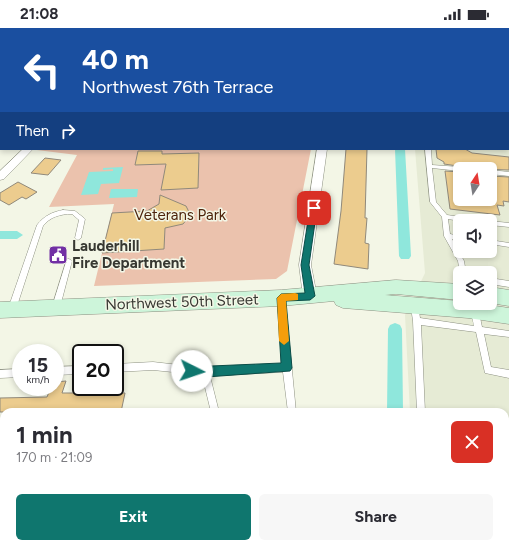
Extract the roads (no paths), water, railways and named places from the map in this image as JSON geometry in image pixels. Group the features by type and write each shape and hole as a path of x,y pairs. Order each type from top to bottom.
{"street":[{"path":"0,177 27,150"},
{"path":"320,150 305,265 310,296 416,314 453,310"},
{"name":"Northwest 50th Street","path":"6,310 281,298 396,287 453,291"},
{"path":"497,296 509,298"},
{"path":"486,310 509,316"}],"lane":[{"path":"428,150 433,202 445,217 447,236 461,261 462,266"},
{"path":"430,166 453,168"},
{"path":"497,173 509,174"},
{"path":"6,310 43,220 56,213 73,212 82,219 78,238"},
{"path":"445,217 453,218"},
{"path":"497,224 509,225"},
{"path":"447,236 453,237"},
{"path":"497,243 509,245"},
{"path":"56,308 69,261"},
{"path":"497,282 509,284"},
{"path":"281,298 286,368 291,408"},
{"path":"475,310 488,370 509,374"},
{"path":"421,408 416,314 479,330 509,334"},
{"path":"124,368 153,366 205,372 286,368"},
{"path":"205,372 214,408"},
{"path":"0,374 12,373"}],"water":[{"path":"123,167 119,183 101,184 98,194 81,195 89,172 113,171 113,169 103,170 103,168"},
{"path":"111,189 138,189 137,197 109,198"}],"waterway":[{"path":"400,150 405,256"},
{"path":"0,235 17,235"},
{"path":"395,329 395,408"}],"place":[{"name":"Lauderhill Fire Department","path":"58,255"}],"park label":[{"name":"Veterans Park","path":"180,215"}]}
